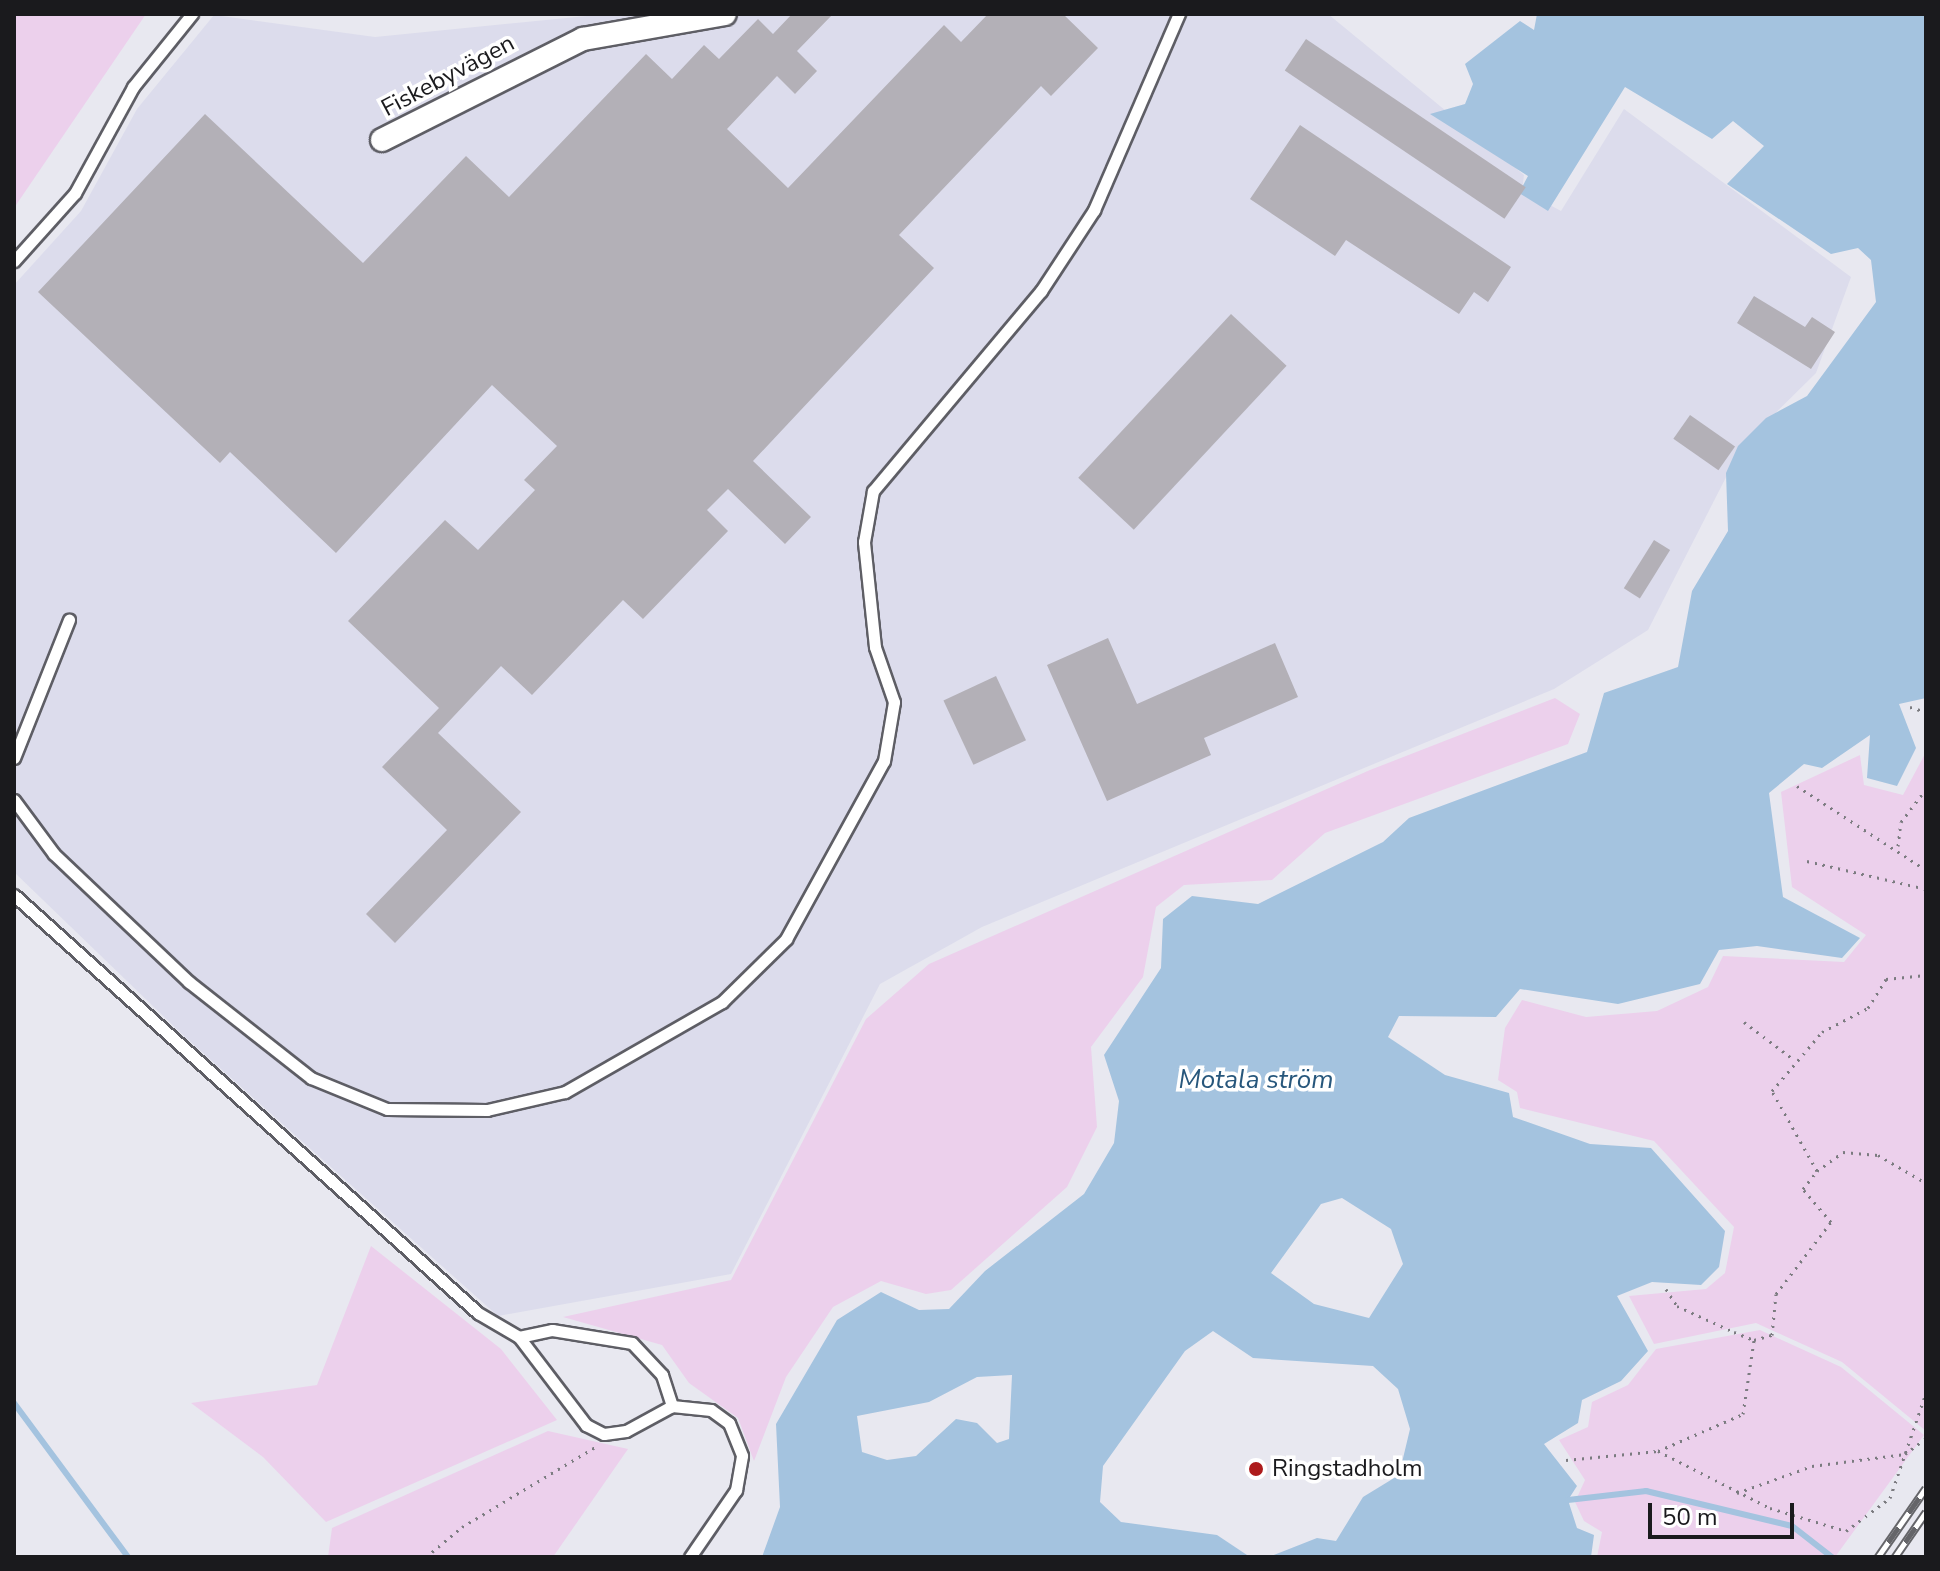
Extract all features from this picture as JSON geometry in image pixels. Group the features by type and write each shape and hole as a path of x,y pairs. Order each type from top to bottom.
{"street":[{"name":"Fiskebyvägen","path":"382,140 583,39 725,14"}],"lane":[{"path":"14,261 75,193 124,100 192,14"},
{"path":"14,800 54,854 189,982 311,1078 387,1109 487,1110 565,1092 722,1002 786,939 884,761 894,702 875,647 864,542 873,491 1041,291 1094,210 1179,16"},
{"path":"14,758 69,620"},
{"path":"14,895 478,1313 519,1337 586,1425 604,1434 672,1406 711,1410 738,1436 742,1456 736,1490 690,1557"},
{"path":"519,1337 552,1330 632,1343 662,1375 672,1406"}],"path":[{"path":"1910,707 1926,712"},
{"path":"1797,786 1898,846 1926,870"},
{"path":"1898,846 1901,822 1926,789"},
{"path":"1807,861 1926,889"},
{"path":"1817,1171 1772,1091 1793,1059 1822,1032 1868,1008 1886,979 1926,975"},
{"path":"1744,1022 1793,1059"},
{"path":"1666,1289 1677,1306 1754,1340 1772,1335 1776,1294 1831,1222 1803,1189 1817,1171 1843,1152 1878,1155 1926,1183"},
{"path":"1566,1460 1658,1451 1743,1414 1754,1340"},
{"path":"1658,1451 1736,1493 1846,1531 1890,1498 1926,1393"},
{"path":"426,1557 462,1527 589,1458 604,1434"},
{"path":"1736,1493 1812,1466 1905,1454 1926,1438"}],"shaded area":[{"path":"14,14 146,14 14,208"},
{"path":"607,14 1328,14 1524,175 1522,190 1561,211 1624,109 1851,277 1816,373 1742,446 1648,630 1554,689 982,927 880,984 731,1274 498,1316 184,1036 14,872 14,285 81,211 137,109 214,15 375,37"},
{"path":"1555,698 1580,714 1568,744 1325,833 1272,880 1184,885 1156,907 1143,977 1091,1047 1097,1127 1067,1187 951,1290 926,1294 881,1281 833,1307 786,1377 754,1461 738,1418 689,1383 662,1345 563,1317 731,1280 866,1019 929,964 1370,770"},
{"path":"1926,752 1926,1431 1842,1362 1756,1323 1654,1344 1629,1296 1706,1289 1725,1273 1734,1227 1654,1141 1520,1108 1517,1092 1498,1080 1505,1028 1522,1000 1586,1017 1657,1011 1708,987 1723,956 1844,962 1866,935 1792,887 1781,792 1860,755 1864,785 1903,795"},
{"path":"371,1246 501,1349 557,1420 326,1522 263,1457 191,1403 317,1385"},
{"path":"1760,1330 1841,1367 1924,1435 1835,1557 1597,1557 1602,1532 1584,1521 1575,1502 1585,1480 1559,1440 1588,1427 1592,1402 1628,1385 1656,1349"},
{"path":"548,1431 628,1449 553,1557 328,1557 332,1528"}],"water":[{"name":"Motala ström","path":"1537,14 1926,14 1926,698 1899,704 1916,748 1897,786 1867,778 1870,735 1822,768 1804,764 1769,793 1783,897 1860,938 1842,958 1757,946 1719,950 1700,984 1618,1004 1520,989 1496,1017 1399,1016 1388,1037 1445,1075 1509,1093 1513,1117 1590,1144 1651,1148 1725,1231 1719,1267 1701,1285 1652,1282 1617,1296 1648,1351 1621,1381 1582,1400 1578,1423 1544,1444 1577,1486 1568,1500 1577,1528 1594,1535 1591,1557 1269,1557 1317,1538 1336,1541 1363,1497 1399,1475 1410,1429 1398,1389 1373,1366 1253,1358 1213,1331 1185,1351 1103,1466 1100,1502 1121,1522 1217,1535 1250,1557 762,1557 780,1507 776,1424 837,1320 881,1292 919,1310 949,1309 985,1271 1084,1194 1114,1143 1119,1101 1104,1055 1161,968 1163,919 1192,896 1258,904 1383,842 1409,818 1587,752 1604,693 1678,667 1692,591 1728,531 1726,473 1738,446 1766,418 1807,396 1876,302 1871,260 1858,248 1831,254 1727,184 1764,146 1733,121 1712,139 1625,87 1548,211 1519,193 1528,176 1430,114 1465,104 1473,84 1465,64 1520,21 1534,30","holes":["1342,1198 1391,1229 1403,1264 1369,1318 1314,1304 1271,1273 1321,1204","1012,1375 1009,1439 997,1443 977,1423 956,1419 916,1456 887,1460 862,1452 857,1416 929,1402 977,1377"]}],"building":[{"path":"792,14 833,14 797,51 817,71 795,94 777,76 727,129 788,188 944,25 961,42 988,14 1063,14 1098,48 1051,96 1041,86 899,235 934,268 753,461 811,517 785,544 728,489 707,510 728,531 643,619 623,600 532,695 501,666 438,733 521,812 395,943 366,914 447,830 382,767 439,708 348,621 445,520 478,550 535,490 524,480 557,446 492,385 336,553 230,452 220,463 38,292 205,114 363,263 466,156 509,197 646,54 672,79 704,45 719,59 758,19 773,34"},
{"path":"1306,39 1526,187 1504,219 1285,71"},
{"path":"1300,125 1511,267 1488,302 1474,292 1459,314 1346,240 1335,256 1250,199"},
{"path":"1754,296 1805,327 1812,317 1835,332 1811,369 1737,323"},
{"path":"1231,314 1287,366 1134,530 1078,478"},
{"path":"1690,415 1735,447 1718,470 1673,439"},
{"path":"1654,540 1670,550 1640,598 1624,588"},
{"path":"1108,638 1137,704 1275,643 1298,697 1204,738 1211,755 1107,801 1047,665"},
{"path":"996,676 1026,740 973,765 943,701"}],"waterway":[{"path":"14,1403 128,1557"},
{"path":"1568,1500 1646,1491 1792,1526 1832,1557"}],"railway":[{"path":"1878,1557 1926,1488"},
{"path":"1895,1557 1926,1512"}],"place":[{"name":"Ringstadholm","path":"1256,1469"}]}
